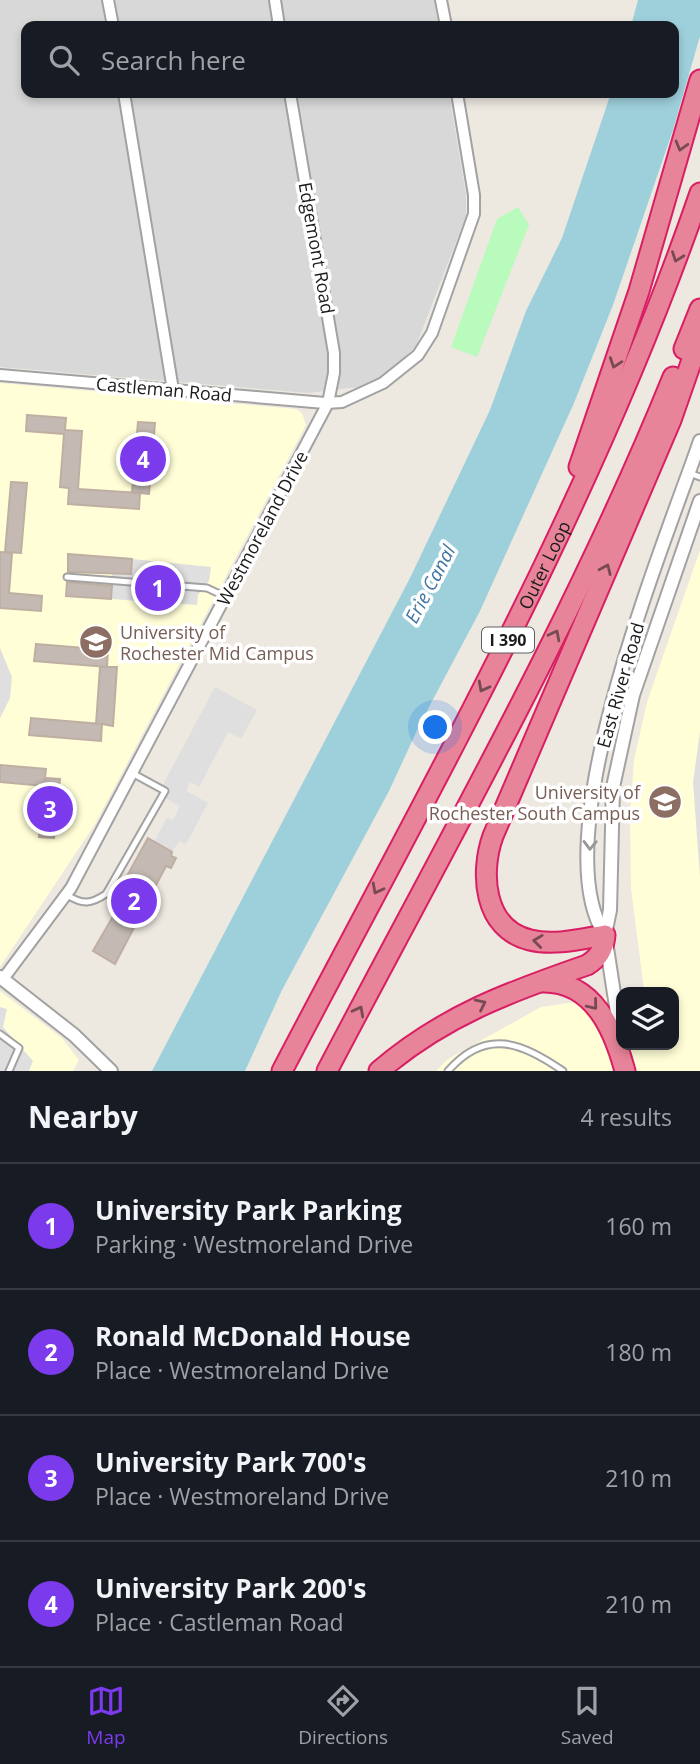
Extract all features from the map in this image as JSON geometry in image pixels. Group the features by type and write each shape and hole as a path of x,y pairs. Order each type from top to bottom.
{"highway":[{"path":"544,567 639,291 700,80"},
{"name":"Outer Loop","path":"282,1071 544,567 627,384 700,193"},
{"name":"I 390","path":"327,1071 579,588 653,426 700,309"},
{"path":"379,1071 456,1017 490,999 593,962 600,954 605,935 542,942 517,935 501,921 489,901 485,886 485,863 493,836 671,420 700,337"},
{"path":"533,983 564,984 588,997 608,1027 626,1071"}],"street":[{"path":"108,0 112,21"},
{"path":"275,0 278,21"},
{"path":"441,0 445,21"},
{"path":"125,98 173,390"},
{"name":"Edgemont Road","path":"291,98 332,343 334,373 328,403"},
{"path":"328,403 342,402 383,383 410,363 432,333 474,214 474,195 458,98"},
{"name":"Castleman Road","path":"0,375 328,403"},
{"name":"Westmoreland Drive","path":"1,981 66,895 328,403"},
{"name":"East River Road","path":"605,935 596,919 590,896 590,824 599,755 623,664 694,475 700,441"},
{"name":"East River Road","path":"616,1006 605,935 610,910 611,811 621,741 640,673 700,501"},
{"path":"1,981 74,1035 107,1067"},
{"path":"623,1050 626,1071"}],"lane":[{"path":"67,577 208,588 226,597"},
{"path":"66,895 78,902 92,903 106,894 165,791 132,773"},
{"path":"0,1034 19,1048 9,1071"},
{"path":"448,1071 473,1051 497,1042 531,1049 563,1071"}],"shaded area":[{"path":"0,0 434,0 437,21 21,21 21,98 450,98 466,195 466,216 416,346 393,369 358,387 308,393 0,367"},
{"name":"University of Rochester Mid Campus","path":"0,383 296,409 302,413 306,425 95,824 0,967"},
{"name":"University of Rochester South Campus","path":"700,550 700,1071 436,1071 448,1059 541,1007 616,996 616,1050 679,1050 679,987 644,987 631,889 630,815 634,760 647,702"},
{"path":"132,559 211,567 209,581 198,595 197,605 111,599 112,573 131,574"},
{"path":"0,648 12,677 10,698 0,718"},
{"path":"215,687 257,710 241,739 228,732 199,787 190,782 186,791 208,803 186,844 179,841 172,852 154,842 167,818 173,820 180,806 158,794"},
{"path":"700,732 700,877 693,782"},
{"path":"0,991 62,1038 79,1060 73,1071 0,1071"},
{"path":"0,1007 7,1009 3,1027 33,1061 29,1071 0,1071"}],"green space":[{"path":"518,207 529,225 477,357 451,347 497,219"}],"water":[{"name":"Erie Canal","path":"638,0 700,0 700,36 673,130 613,305 574,403 480,611 420,724 389,791 282,990 245,1071 152,1071 410,578 490,410 526,311 562,238 609,98 679,98 679,21 632,21"}],"building":[{"path":"27,415 66,418 65,430 82,431 78,489 140,493 139,509 68,504 69,488 60,487 64,434 26,431"},
{"path":"138,422 155,423 149,494 132,492"},
{"path":"11,482 27,483 21,553 5,552"},
{"path":"0,552 12,553 9,593 42,596 41,611 0,608"},
{"path":"68,554 132,559 131,574 68,572"},
{"path":"67,582 112,586 111,599 66,596"},
{"path":"36,644 108,650 107,667 34,661"},
{"path":"100,667 117,667 113,726 102,724 101,741 29,735 31,718 96,723"},
{"path":"0,765 46,769 44,786 0,782"},
{"path":"45,778 60,779 54,838 39,837"},
{"path":"148,838 172,852 171,856 176,858 171,868 166,866 115,964 93,951 123,899 120,897 131,878 127,876"}],"place":[{"name":"University Park 200's","path":"143,459"},
{"name":"University Park Parking","path":"158,588"},
{"name":"University of Rochester Mid Campus","path":"96,642"},
{"name":"University of Rochester South Campus","path":"665,802"},
{"name":"University Park 700's","path":"50,809"},
{"name":"Ronald McDonald House","path":"134,901"}]}
